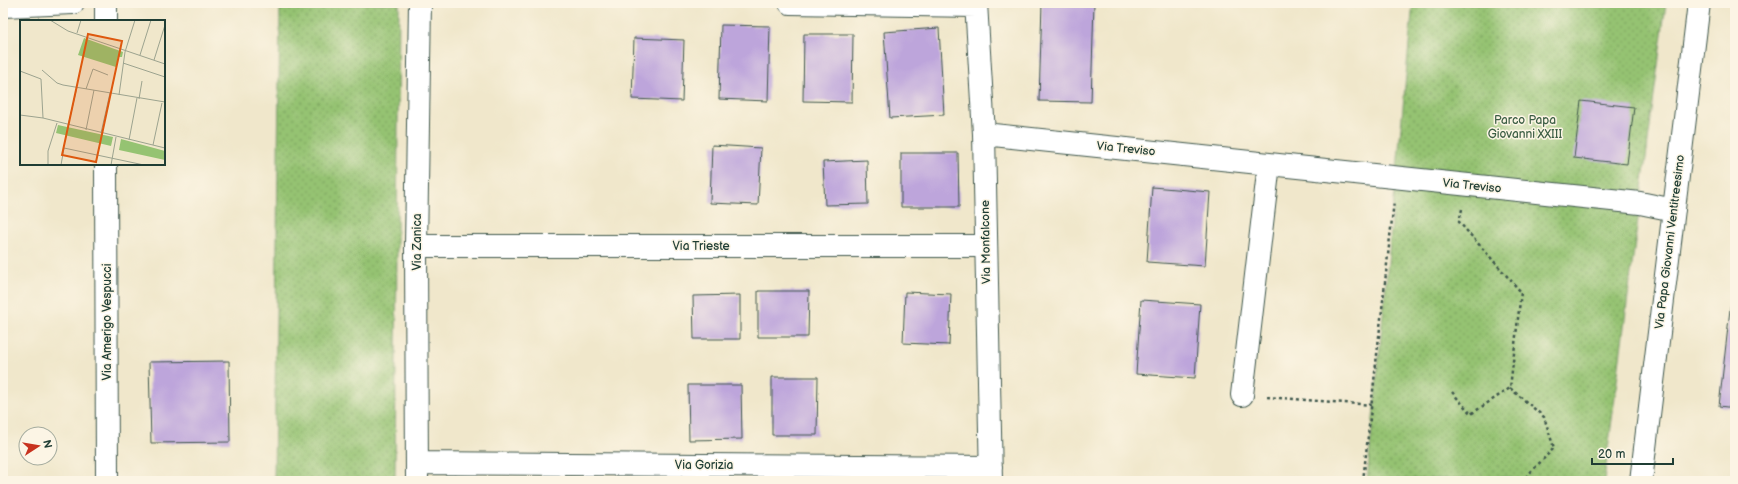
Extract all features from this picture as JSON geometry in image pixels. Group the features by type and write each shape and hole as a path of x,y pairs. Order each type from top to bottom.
{"street":[{"path":"3,6 73,3"},
{"path":"106,3 106,20"},
{"name":"Via Zanica","path":"417,472 416,246 420,3"},
{"path":"790,3 976,4"},
{"name":"Via Papa Giovanni Ventitreesimo","path":"1641,481 1699,3"},
{"name":"Via Monfalcone","path":"976,4 984,134 991,474"},
{"name":"Via Treviso","path":"984,134 1640,203 1674,210"},
{"path":"1242,395 1269,164"},
{"name":"Via Amerigo Vespucci","path":"106,165 107,481"},
{"name":"Via Trieste","path":"416,246 986,246"},
{"name":"Via Gorizia","path":"417,472 991,474"}],"path":[{"path":"1363,481 1396,178"},
{"path":"1452,392 1471,414 1510,388 1521,292 1459,222 1468,186"},
{"path":"1510,388 1544,417 1554,448 1522,481"},
{"path":"1242,395 1372,405"}],"green space":[{"path":"280,3 399,3 395,481 274,481"},
{"name":"Parco Papa Giovanni XXIII","path":"1413,3 1666,3 1604,481 1513,481 1512,477 1367,481"}],"building":[{"path":"1042,3 1094,3 1091,102 1039,101"},
{"path":"721,25 770,26 768,101 719,99"},
{"path":"939,28 944,115 890,118 884,32"},
{"path":"804,34 853,34 852,102 803,101"},
{"path":"634,38 684,40 682,101 632,99"},
{"path":"1581,101 1634,107 1627,164 1574,158"},
{"path":"712,145 761,148 758,205 710,203"},
{"path":"901,153 958,153 959,207 901,207"},
{"path":"867,160 868,204 825,205 823,162"},
{"path":"1152,187 1210,192 1205,266 1147,262"},
{"path":"1735,274 1735,408 1719,406"},
{"path":"758,291 809,291 808,337 758,337"},
{"path":"905,292 951,294 949,345 903,343"},
{"path":"740,295 740,339 694,339 693,296"},
{"path":"1141,300 1200,304 1195,378 1136,374"},
{"path":"229,361 230,442 151,443 149,362"},
{"path":"772,377 818,377 817,435 772,435"},
{"path":"688,385 741,385 742,439 689,440"}]}
